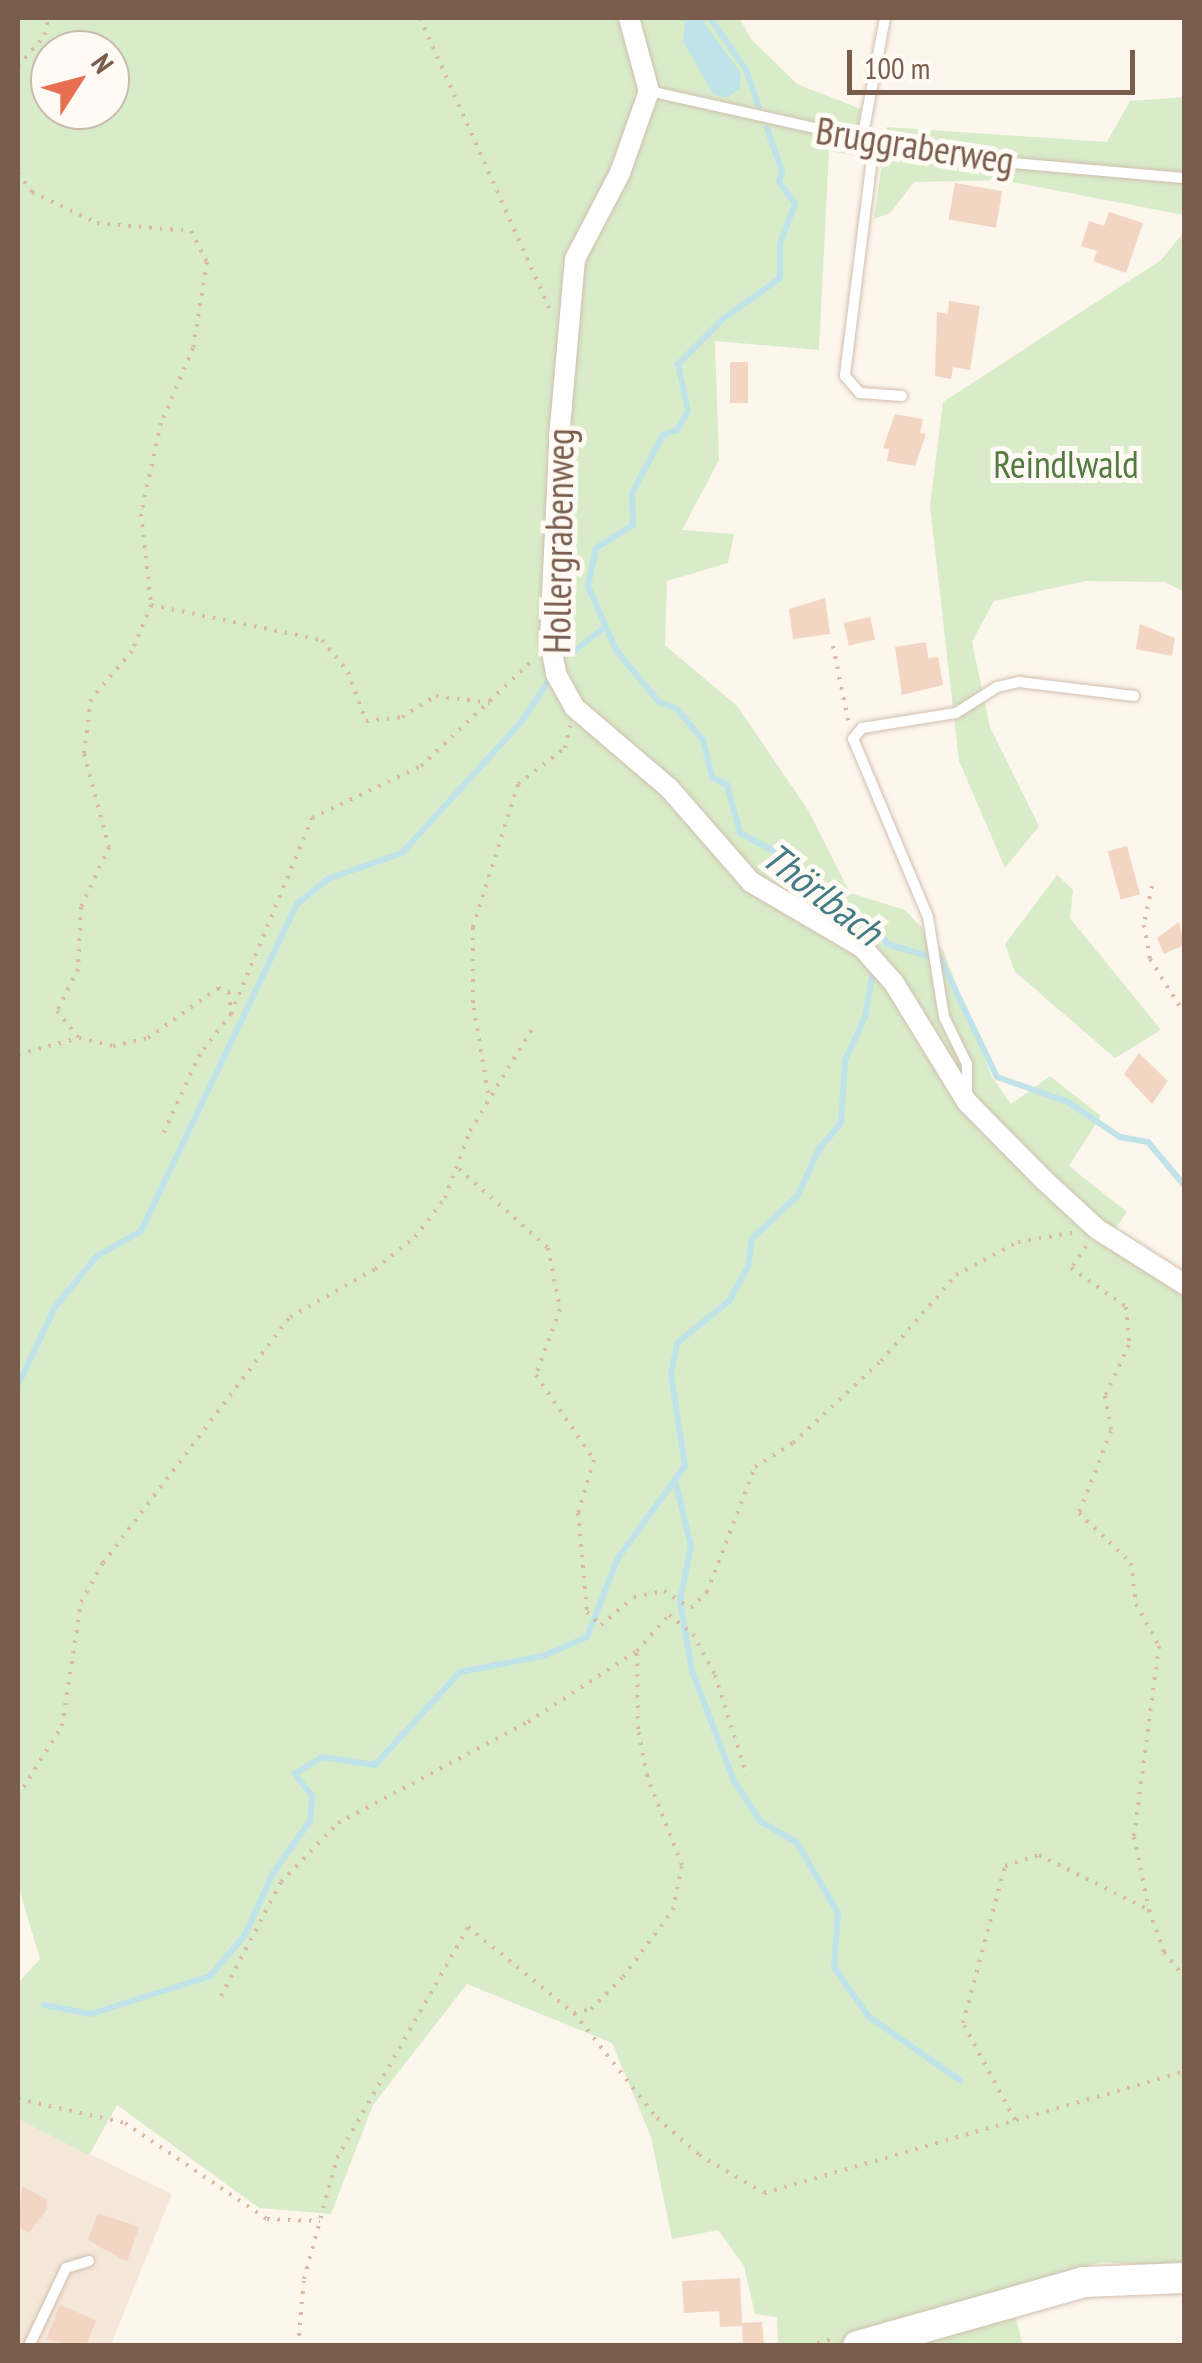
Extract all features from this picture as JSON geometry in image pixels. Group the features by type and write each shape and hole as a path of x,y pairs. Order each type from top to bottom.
{"main road":[{"path":"858,2346 1084,2282 1184,2278"}],"street":[{"path":"629,18 649,91"},
{"name":"Hollergrabenweg","path":"649,91 620,173 575,259 565,340 550,642 556,674 574,706 669,788 750,882 862,947 894,983 967,1102 1096,1229 1184,1284"}],"lane":[{"path":"885,18 868,140 846,376 860,393 902,396"},
{"name":"Bruggraberweg","path":"649,91 944,156 1184,178"},
{"path":"967,1102 967,1064 944,1016 928,917 853,739 862,728 956,713 997,687 1019,682 1134,696"},
{"path":"30,2346 66,2268 89,2261"}],"path":[{"path":"18,66 45,35 48,18"},
{"path":"420,18 565,340"},
{"path":"18,174 32,192 97,223 191,231 207,262 193,348 161,423 141,514 151,605 132,651 91,699 84,754 109,846 81,907 78,968 58,1011 79,1038"},
{"path":"151,605 322,640 348,672 366,722 402,717 436,696 490,703"},
{"path":"160,1138 200,1054 231,1014 312,818 421,766 550,642"},
{"path":"833,646 853,739"},
{"path":"488,1096 473,1003 472,926 518,784 565,748 574,706"},
{"path":"1152,886 1144,925 1150,959 1184,1013"},
{"path":"18,1054 79,1038 113,1046 148,1038 218,988 228,992 231,1014"},
{"path":"18,1796 62,1726 81,1602 138,1513 290,1317 374,1269 415,1236 459,1169 488,1096 535,1024"},
{"path":"459,1169 548,1248 560,1308 536,1375 594,1460 578,1514 588,1612 601,1625 634,1597 664,1590 691,1608 713,1578 756,1467 793,1444 882,1361 956,1275 1018,1242 1096,1229"},
{"path":"1096,1229 1071,1268 1126,1307 1129,1345 1106,1396 1110,1431 1079,1513 1131,1564 1136,1604 1159,1646 1134,1837 1149,1910 1164,1952 1184,1977"},
{"path":"221,1996 281,1882 338,1823 528,1722 638,1652 668,1615 694,1634 715,1674 748,1775"},
{"path":"574,2013 591,2010 613,1988 673,1910 682,1865 647,1776 638,1729 638,1652"},
{"path":"1015,2120 964,2023 1005,1866 1039,1855 1149,1910"},
{"path":"298,2346 304,2278 337,2158 468,1927 574,2013 656,2118 699,2156 764,2193 1184,2072"},
{"path":"18,2099 125,2123 267,2219 320,2222"}],"shaded area":[{"path":"18,2119 172,2194 111,2345 18,2345"}],"green space":[{"path":"18,18 739,18 752,40 797,84 861,109 863,157 829,151 819,350 715,341 719,460 682,530 734,534 728,563 667,581 665,645 738,707 808,810 850,893 905,910 943,950 992,1077 1011,1104 1050,1076 1101,1116 1069,1166 1127,1212 1104,1245 1184,1296 1184,2267 1102,2262 1008,2288 1023,2345 778,2345 777,2317 755,2314 744,2266 718,2230 672,2239 651,2137 612,2043 467,1984 373,2105 331,2214 259,2208 117,2105 89,2155 18,2119 18,1983 40,1959 18,1885"},
{"path":"1184,97 1184,215 1002,180 914,182 890,213 874,219 887,127 1107,142 1130,101"},
{"name":"Reindlwald","path":"1184,232 1184,592 1165,582 1086,581 994,601 972,642 990,727 1039,826 1005,868 959,761 930,506 943,402 1161,260"},
{"path":"1057,875 1073,890 1070,918 1161,1030 1115,1058 1015,972 1005,944"}],"water":[{"path":"702,20 741,73 740,89 726,98 713,94 683,41 685,22"}],"building":[{"path":"955,183 1002,191 996,228 949,219"},
{"path":"1109,212 1143,223 1126,273 1093,261 1097,251 1081,246 1089,221 1104,226"},
{"path":"949,301 980,306 970,370 953,367 951,379 935,376 937,312 948,314"},
{"path":"730,362 748,362 748,403 730,403"},
{"path":"895,414 923,419 920,433 926,434 915,466 887,461 889,449 883,448"},
{"path":"825,598 830,634 793,639 789,609"},
{"path":"870,617 875,639 849,645 844,623"},
{"path":"1140,624 1175,638 1172,656 1136,649"},
{"path":"926,642 928,658 938,657 943,685 902,695 895,647"},
{"path":"1127,846 1140,894 1121,899 1108,851"},
{"path":"1179,922 1184,945 1164,954 1157,938"},
{"path":"1139,1053 1168,1081 1152,1104 1124,1074"},
{"path":"22,2186 46,2199 47,2209 29,2233 18,2226"},
{"path":"98,2213 139,2227 127,2262 88,2240"},
{"path":"740,2278 742,2323 762,2322 764,2344 743,2345 742,2326 720,2327 719,2311 684,2313 682,2281"},
{"path":"60,2305 96,2320 86,2346 46,2340"}],"waterway":[{"name":"Thörlbach","path":"680,18 710,18 746,70 759,107"},
{"name":"Thörlbach","path":"767,128 782,171 779,182 795,204 780,243 780,278 723,319 678,364 688,411 677,430 663,435 632,493 633,525 596,548 588,586 616,650 659,702 677,709 703,740 712,777 727,785 740,833 785,857 798,882 825,893 849,915 874,922 887,944 928,956"},
{"path":"572,653 606,626"},
{"path":"18,1385 55,1307 97,1256 141,1231 297,904 328,879 402,853 522,721 551,677"},
{"name":"Thörlbach","path":"940,958 997,1077 1068,1102 1120,1137 1148,1142 1184,1185"},
{"path":"44,2005 91,2014 210,1976 245,1935 273,1873 310,1821 312,1796 295,1774 322,1757 375,1765 460,1672 543,1656 587,1637 618,1558 685,1466 671,1375 677,1343 729,1301 748,1267 752,1239 798,1195 819,1149 841,1123 845,1061 865,1017 872,977"},
{"path":"676,1484 691,1546 680,1601 692,1671 734,1781 760,1821 797,1843 838,1913 834,1967 869,2017 960,2080"}]}
